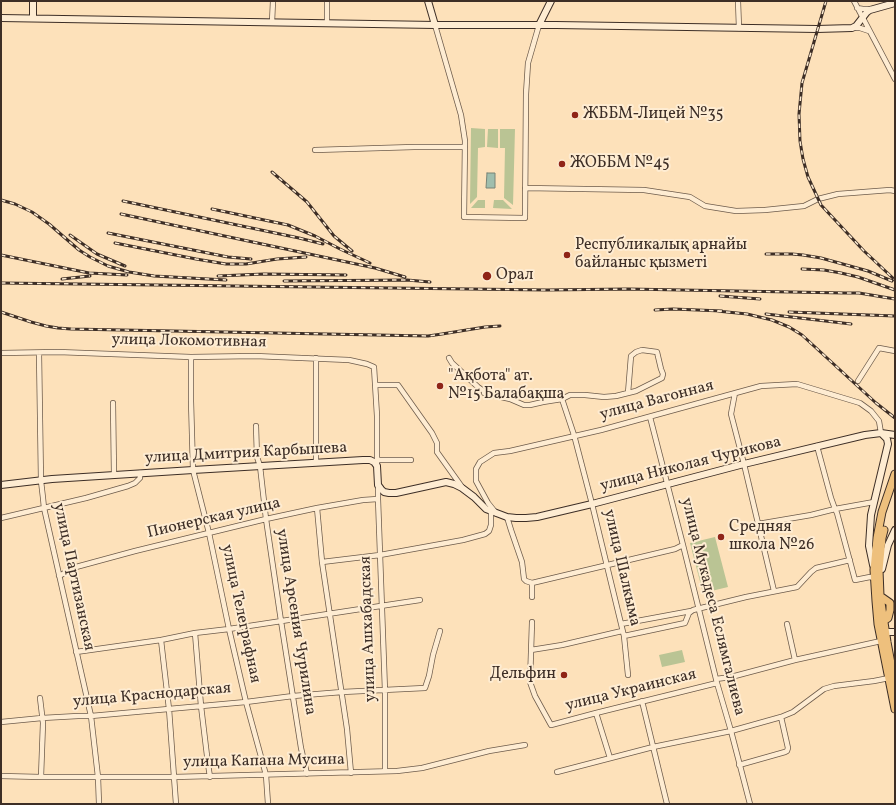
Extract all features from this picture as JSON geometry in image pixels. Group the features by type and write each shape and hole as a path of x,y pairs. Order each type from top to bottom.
{"main road":[{"path":"895,474 882,512 877,538 874,570 881,623 893,681 895,709"},
{"path":"881,623 879,570 882,538 887,513 895,488"},
{"path":"880,596 892,605 888,618 881,623"},
{"path":"883,632 881,641 893,681"}],"street":[{"path":"33,1 33,18"},
{"path":"272,22 273,1"},
{"path":"327,1 327,23"},
{"path":"428,1 461,115 465,141 464,217 525,218 526,94 528,63 539,25 551,1"},
{"path":"738,1 739,28"},
{"path":"854,1 895,79"},
{"path":"857,8 873,8 895,3"},
{"path":"852,28 856,26 868,11 873,8"},
{"path":"1,18 435,25 818,29 860,28 869,30"},
{"path":"315,150 465,147"},
{"path":"525,188 644,190 690,197 705,206 736,211 804,206 818,199 838,194 890,190 895,191"},
{"path":"858,381 879,348 895,351"},
{"path":"449,358 452,363 478,387 484,390 484,393 510,399 524,405 530,405 562,399 570,395 604,397 628,393 636,391 662,378 663,374 657,352 642,350 631,356 628,393"},
{"name":"улица Локомотивная","path":"1,353 58,352 192,356 255,356 349,360 374,367 375,385"},
{"name":"улица Партизанская","path":"38,353 41,481 59,576 91,716 98,777 99,804"},
{"name":"улица Телеграфная","path":"192,356 190,402 193,470 209,533 246,702 266,775 268,804"},
{"path":"316,358 316,463"},
{"name":"улица Вагонная","path":"493,512 476,481 476,469 480,462 494,454 601,430 762,386 797,384 860,403 871,410 880,421 880,433"},
{"path":"322,562 380,555 463,540 485,534 489,531 491,525 493,512 486,509 474,497 454,484 446,482 396,493 384,492 381,489 378,485 375,385 398,385 432,433 437,443 437,452 462,488"},
{"path":"735,393 731,414 774,591"},
{"name":"улица Шалкыма","path":"562,399 574,435 624,636 628,675"},
{"path":"113,404 114,475"},
{"name":"улица Мукадеса Еслямгалиева","path":"650,417 750,804"},
{"name":"улица Арсения Чурилина","path":"256,426 257,457 260,466 281,621 306,774"},
{"path":"874,570 869,546 871,515 888,444 887,438 880,433"},
{"name":"улица Николая Чурикова","path":"493,512 516,518 537,517 744,464 865,435 880,433 895,435"},
{"path":"888,444 895,435"},
{"path":"817,446 855,580 870,577 874,578"},
{"name":"улица Дмитрия Карбышева","path":"1,486 41,481 140,473 363,460 370,460 377,463 411,460"},
{"path":"1,518 86,498 128,486 135,483 140,478 140,473"},
{"name":"улица Ашхабадская","path":"378,485 385,691 385,771"},
{"name":"Пионерская улица","path":"59,576 76,567 266,519 316,508 378,499"},
{"path":"758,524 874,502"},
{"path":"316,508 322,562 347,729 351,773"},
{"path":"507,516 522,562 524,579 532,584 675,549 683,545"},
{"path":"880,586 885,554 895,530"},
{"path":"621,624 699,609 797,587 816,568 850,560"},
{"path":"532,584 532,597"},
{"path":"76,652 420,600"},
{"path":"624,636 685,623 689,613 693,610"},
{"path":"532,622 531,650 562,645 622,631"},
{"path":"787,624 795,660"},
{"name":"улица Краснодарская","path":"1,722 42,718 91,716 342,692 426,688 440,631"},
{"path":"883,632 895,632"},
{"path":"195,633 201,706 210,777"},
{"path":"161,640 170,708 176,804"},
{"name":"улица Украинская","path":"531,650 530,682 535,696 551,725 795,660 881,641"},
{"path":"557,772 610,758 731,731 781,717 793,712 824,689 834,686 874,681 893,681"},
{"path":"40,698 43,745 41,777"},
{"path":"642,701 667,804"},
{"path":"596,713 610,758"},
{"path":"739,765 787,751 788,748 781,717"},
{"name":"улица Капана Мусина","path":"1,776 210,777 385,771 397,772 422,768 489,751 525,745"}],"green space":[{"path":"471,128 485,129 485,147 478,148 477,197 470,204"},
{"path":"488,129 498,129 498,148 487,147"},
{"path":"500,129 515,129 513,205 504,198 505,148 500,148"},
{"path":"478,200 485,200 485,208 471,208"},
{"path":"494,200 503,200 512,209 493,208"},
{"path":"715,537 728,587 703,593 690,543"},
{"path":"682,650 685,662 662,667 659,655"}],"shaded area":[{"path":"487,173 495,173 495,188 486,188"}],"railway":[{"path":"826,1 802,83 799,114 800,141 803,159 808,177 821,205 864,251 895,280"},
{"path":"272,172 307,202 334,236 352,251"},
{"path":"1,200 15,204 32,212 49,224 79,250 108,266 129,272 154,276 226,280"},
{"path":"123,201 323,244"},
{"path":"212,209 288,225 315,236 370,263"},
{"path":"121,214 375,268 405,277"},
{"path":"108,233 228,257 251,259"},
{"path":"70,235 97,254 125,266"},
{"path":"115,243 226,264 246,264 277,259 306,257"},
{"path":"766,254 792,254 821,258 868,271 892,281"},
{"path":"1,255 89,273 127,275"},
{"path":"802,269 824,270 841,273 858,277 895,290"},
{"path":"218,276 264,274 346,275"},
{"path":"62,279 90,276"},
{"path":"284,281 407,280 430,282"},
{"path":"1,283 547,290 628,289 859,293 895,299"},
{"path":"720,296 760,299"},
{"path":"655,310 673,309 722,311"},
{"path":"717,311 747,314 772,320 789,327 802,335 876,403 895,418"},
{"path":"1,312 46,326 71,329 428,336 500,326"},
{"path":"789,312 895,316"},
{"path":"766,314 851,324"}],"place":[{"name":"ЖББМ-Лицей №35","path":"575,115"},
{"name":"ЖОББМ №45","path":"562,164"},
{"name":"Республикалық арнайы байланыс қызметі","path":"567,255"},
{"name":"Орал","path":"487,276"},
{"name":"\"Ақбота\" ат. №15 Балабақша","path":"440,386"},
{"name":"Средняя школа №26","path":"721,537"},
{"name":"Дельфин","path":"564,675"}]}
